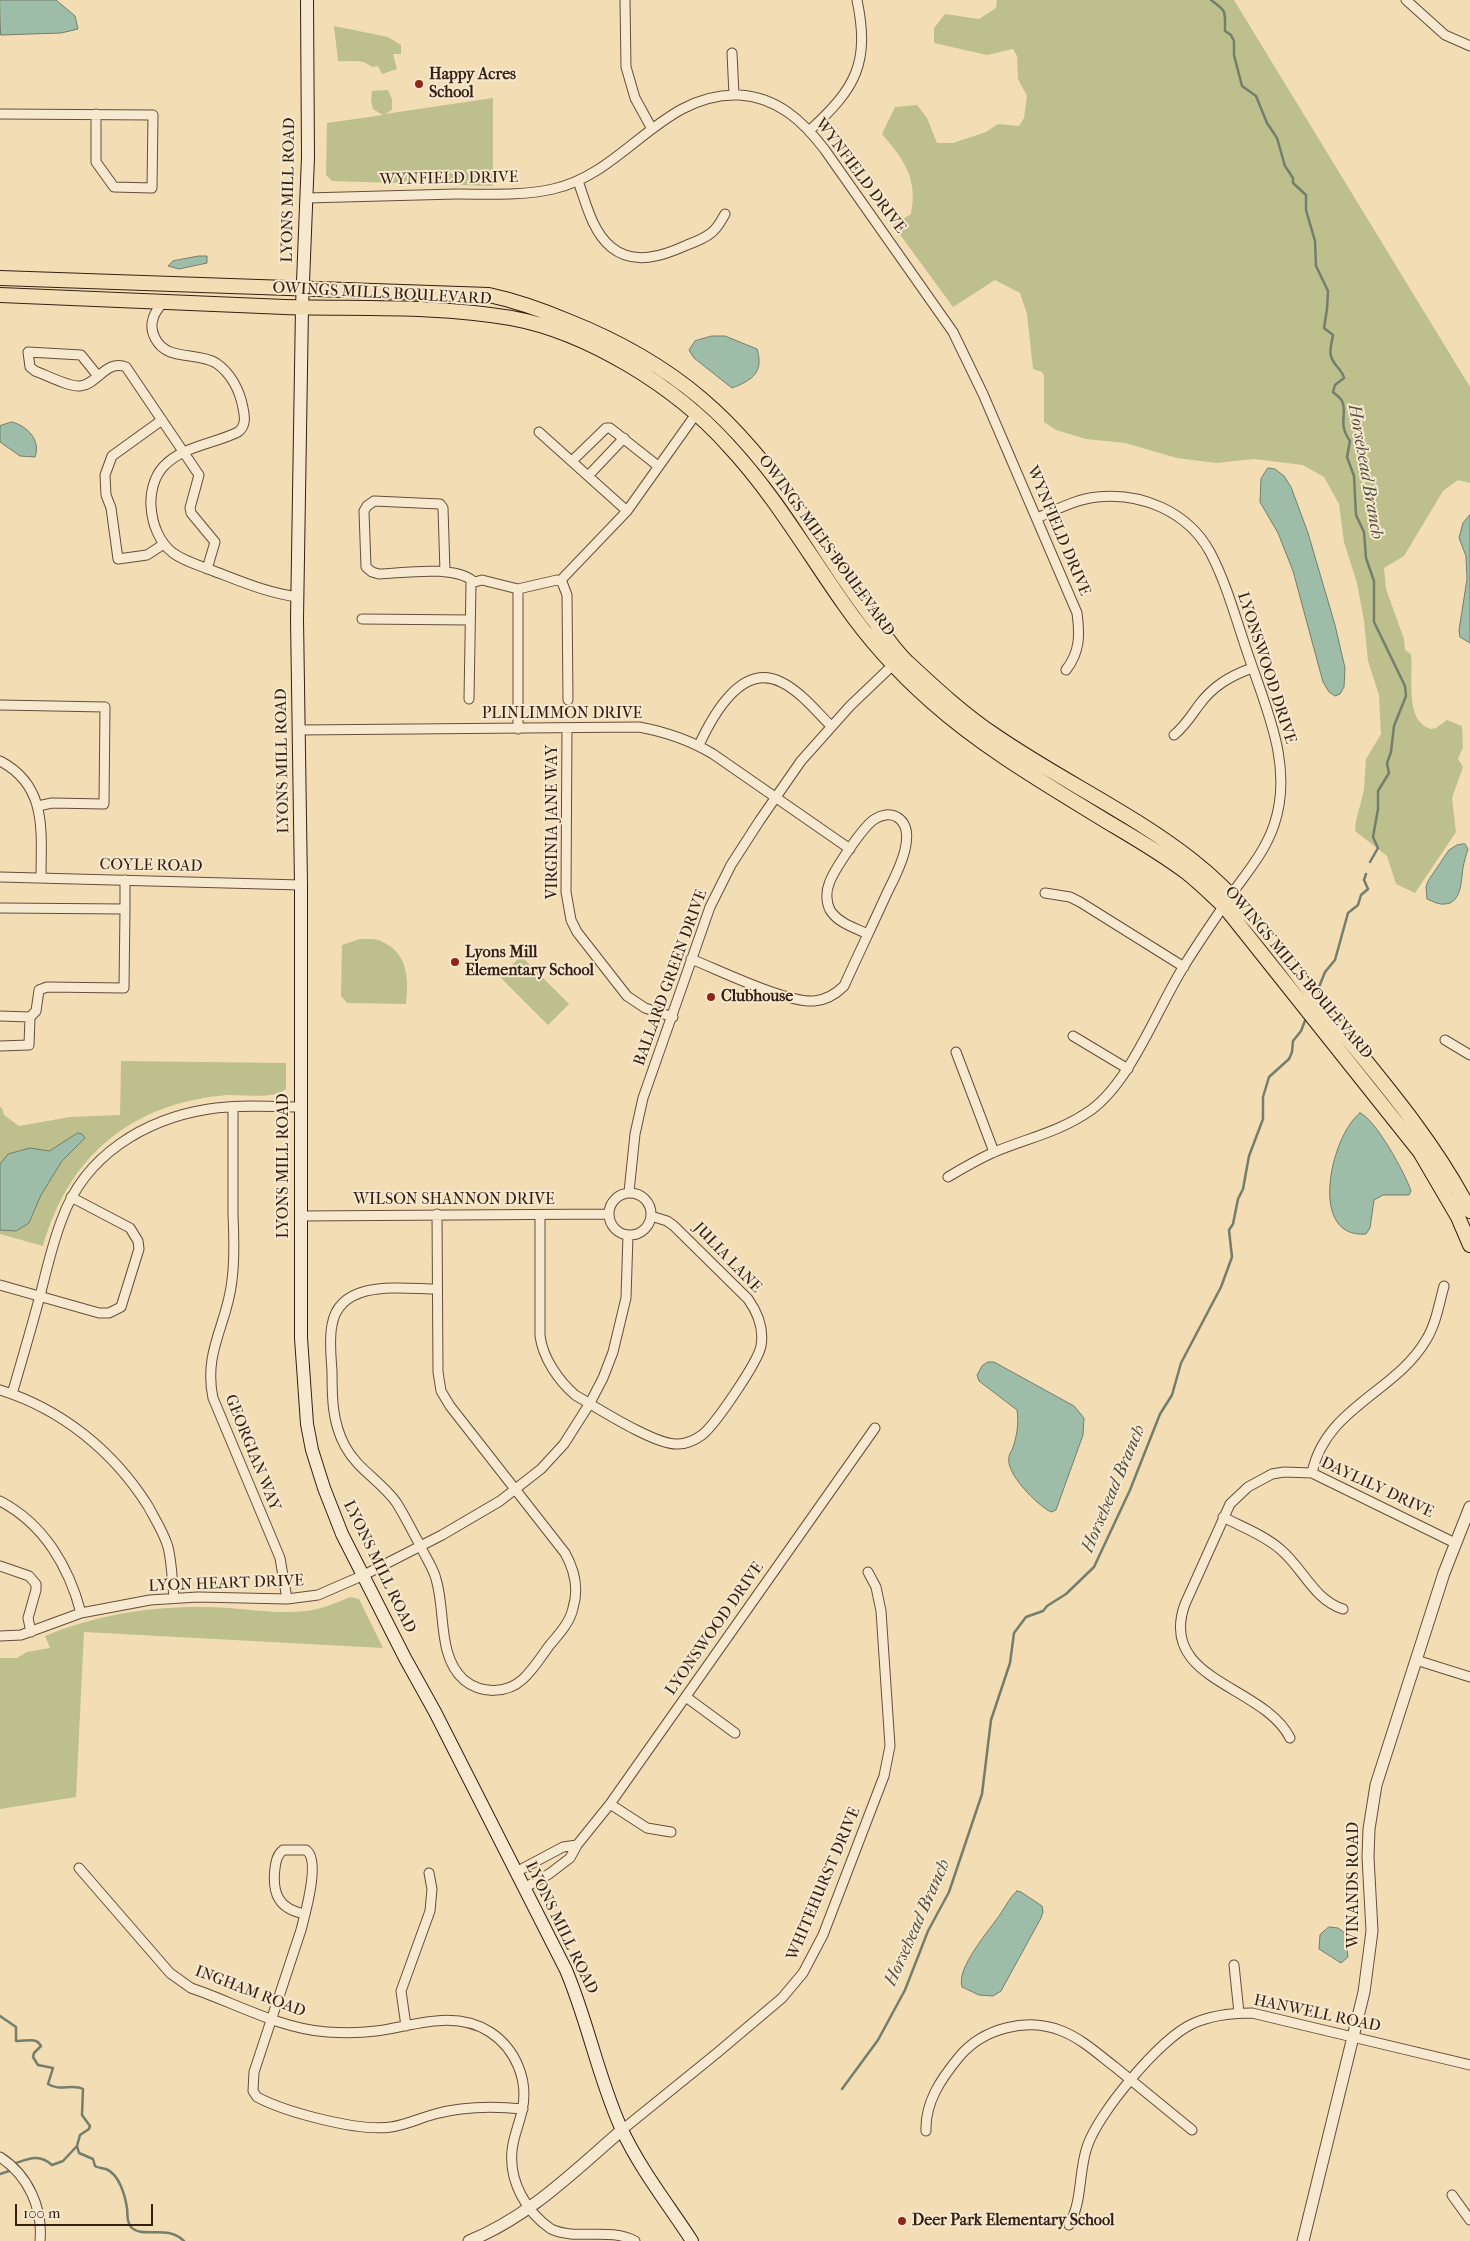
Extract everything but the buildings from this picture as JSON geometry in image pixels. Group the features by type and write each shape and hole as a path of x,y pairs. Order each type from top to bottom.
{"main road":[{"name":"LYONS MILL ROAD","path":"307,0 307,198 302,307 298,597 301,885 300,1216 302,1371 310,1442 333,1513 516,1872 577,1998 602,2079 622,2130 663,2200 692,2241"},
{"name":"OWINGS MILLS BOULEVARD","path":"0,278 459,293 497,297 522,303 594,331 641,355 678,378 712,407 742,437 775,478 898,661"},
{"name":"OWINGS MILLS BOULEVARD","path":"0,295 459,312 511,318 539,325 594,346 629,365 665,388 728,444 760,482 846,607 898,661 943,694 993,735 1164,840 1194,862 1300,979 1431,1144 1449,1171 1470,1212"},
{"name":"OWINGS MILLS BOULEVARD","path":"1228,900 1294,993 1420,1152 1449,1201 1470,1245"}],"street":[{"path":"625,0 626,67 635,98 652,130"},
{"path":"810,130 841,100 850,85 858,65 863,46 863,32 857,0"},
{"path":"1406,0 1445,35 1470,46"},
{"path":"732,54 734,95"},
{"name":"WYNFIELD DRIVE","path":"307,198 514,193 554,189 578,181 606,164 680,110 698,101 734,95 750,96 777,105 790,112 810,130 953,332 984,394 1077,614 1078,650 1074,660 1066,670"},
{"path":"0,114 96,114 153,115 152,188 114,187 96,162 96,114"},
{"path":"578,181 594,225 602,236 616,250 636,257 660,257 697,241 714,231 725,214"},
{"path":"162,302 152,324 155,338 162,348 170,353 205,358 216,363 235,384 244,410 243,428 238,432 195,446 163,467 153,486 151,512 155,528 164,544 183,559 273,594 298,597"},
{"path":"98,376 82,356 28,352 30,367 35,371 74,386 83,386 116,366 126,368 199,475 190,508 191,513 215,542 207,568"},
{"path":"473,582 482,580 518,589 560,580 627,511 696,414"},
{"path":"162,420 112,456 105,475 104,484 111,508 118,559 147,555 164,544"},
{"path":"572,461 606,428 610,428 658,466"},
{"path":"540,432 627,511"},
{"path":"588,476 624,438"},
{"name":"LYONSWOOD DRIVE","path":"948,1177 994,1152 1046,1135 1078,1118 1105,1097 1128,1069 1184,966 1270,836 1280,805 1281,770 1275,735 1217,567 1200,537 1175,515 1145,500 1113,496 1081,500 1037,518"},
{"path":"446,572 443,508 440,504 374,501 367,506 364,511 364,549 366,566 372,572 379,574 446,572 468,577 473,582"},
{"path":"560,580 567,595 568,700"},
{"path":"469,699 471,583 473,582"},
{"path":"518,589 518,729"},
{"path":"362,619 470,620"},
{"name":"BALLARD GREEN DRIVE","path":"629,1192 638,1118 710,907 732,865 801,761 831,726 898,661"},
{"path":"1174,735 1217,686 1234,675 1252,668"},
{"path":"698,746 709,724 727,699 742,685 757,678 774,679 790,687 831,726"},
{"path":"0,705 105,707 104,804 52,803 38,806"},
{"name":"PLINLIMMON DRIVE","path":"299,730 639,727 662,731 698,746 850,849"},
{"name":"VIRGINIA JANE WAY","path":"567,728 566,892 571,920 576,932 627,996 645,1008 673,1017"},
{"path":"0,761 19,773 33,793 38,806 40,816 41,878"},
{"path":"691,959 795,999 815,1001 825,999 844,986 895,878 907,841 907,831 904,823 896,816 889,814 880,816 871,822 850,849 828,885 829,908 838,920 868,934"},
{"name":"COYLE ROAD","path":"0,877 301,885"},
{"path":"0,1046 29,1045 30,1017 36,1011 38,994 44,988 124,988 126,880"},
{"path":"1045,893 1070,897 1080,902 1184,966"},
{"path":"0,908 125,909"},
{"path":"0,1016 30,1017"},
{"path":"1073,1036 1128,1069"},
{"path":"1445,1040 1470,1055"},
{"path":"956,1052 994,1152"},
{"path":"12,1394 56,1237 72,1198 82,1181 103,1158 144,1128 186,1113 212,1108 300,1107"},
{"name":"GEORGIAN WAY","path":"233,1108 234,1267 229,1299 210,1366 211,1387 213,1398 280,1558 287,1599"},
{"path":"629,1192 636,1193 648,1202 651,1216 649,1224 643,1230 636,1234 628,1235 614,1229 608,1214 609,1206 614,1199 621,1194 629,1192"},
{"path":"0,1285 99,1313 116,1311 125,1299 139,1249 135,1234 130,1228 72,1198"},
{"path":"436,1214 437,1289 438,1372 441,1391 444,1398 566,1553 574,1574 576,1593 573,1610 568,1622 524,1679 512,1688 482,1689 463,1679 453,1666 447,1652 437,1581 390,1493 352,1458 340,1435 332,1399 332,1325 340,1306 359,1293 380,1289 437,1289"},
{"name":"WILSON SHANNON DRIVE","path":"300,1216 436,1214 540,1216 608,1214"},
{"name":"JULIA LANE","path":"540,1216 541,1347 544,1355 568,1388 590,1403 657,1440 676,1445 686,1443 703,1435 709,1428 753,1367 761,1346 761,1331 754,1308 748,1299 674,1226 667,1221 651,1216"},
{"path":"364,1576 475,1517 516,1490 541,1469 564,1444 590,1403 613,1352 626,1298 628,1235"},
{"path":"1312,1473 1318,1450 1332,1430 1410,1361 1426,1340 1433,1325 1444,1286"},
{"path":"0,1390 12,1394 69,1423 102,1449 130,1480 156,1519 168,1546 174,1597"},
{"name":"LYONSWOOD DRIVE","path":"524,1888 549,1874 570,1858 577,1845 610,1804 875,1428"},
{"name":"DAYLILY DRIVE","path":"1290,1738 1275,1718 1195,1664 1183,1646 1180,1634 1181,1614 1223,1518 1239,1494 1260,1479 1284,1472 1312,1473 1455,1543"},
{"path":"0,1501 21,1515 48,1541 69,1574 81,1613"},
{"name":"WINANDS ROAD","path":"1303,2241 1364,1992 1370,1959 1372,1931 1368,1857 1372,1806 1376,1785 1455,1543 1470,1507"},
{"path":"1223,1518 1262,1537 1281,1549 1320,1596 1333,1606 1344,1609"},
{"path":"0,1566 29,1576 36,1584 28,1618 31,1632"},
{"name":"WHITEHURST DRIVE","path":"622,2130 782,1998 803,1973 820,1942 884,1776 890,1746 881,1611 876,1587 868,1572"},
{"name":"LYON HEART DRIVE","path":"0,1636 21,1635 81,1613 174,1597 287,1599 318,1595 364,1576"},
{"path":"1416,1660 1470,1677"},
{"path":"686,1697 734,1733"},
{"path":"610,1804 647,1828 671,1832"},
{"path":"516,1872 563,1847 577,1845"},
{"path":"305,1914 288,1909 276,1894 274,1880 276,1862 282,1850 306,1850 313,1858 313,1865 305,1914 252,2084 253,2091 257,2097 333,2122 373,2128 391,2127 436,2114 470,2107 523,2109"},
{"name":"INGHAM ROAD","path":"79,1868 170,1972 190,1988 306,2029 344,2033 377,2031 448,2020 476,2025 491,2033 508,2050 519,2068 524,2081 523,2109 514,2137 512,2164 519,2191 530,2208 544,2223 564,2234 582,2237 618,2235 635,2241"},
{"path":"406,2026 401,1991 430,1911 432,1895 430,1873"},
{"path":"1234,1965 1239,2013"},
{"name":"HANWELL ROAD","path":"1069,2225 1078,2205 1083,2159 1090,2138 1102,2118 1163,2045 1191,2024 1207,2018 1239,2013 1268,2016 1470,2065"},
{"path":"926,2131 926,2110 930,2099 948,2070 961,2054 977,2040 1004,2028 1034,2024 1050,2026 1080,2039 1192,2130"},
{"path":"469,2241 504,2224 530,2208 622,2130"},
{"path":"0,2157 17,2170 36,2204 42,2225 40,2241"},
{"path":"1452,2196 1470,2220"}],"green space":[{"path":"997,0 1234,0 1470,387 1470,483 1458,480 1443,491 1404,556 1384,568 1386,589 1404,639 1405,650 1411,654 1411,690 1417,717 1423,725 1431,729 1436,728 1447,720 1462,726 1463,747 1458,759 1463,767 1452,798 1456,832 1415,893 1396,884 1387,856 1355,831 1364,790 1366,759 1381,734 1379,695 1368,661 1364,621 1357,583 1344,542 1339,504 1324,477 1303,465 1254,459 1216,463 1177,458 1125,443 1086,439 1056,430 1044,422 1044,376 1042,372 1033,369 1027,314 1020,293 995,280 953,307 893,225 911,214 913,201 911,180 903,161 882,134 895,107 917,105 927,118 937,143 953,143 986,132 998,124 1019,126 1024,118 1027,96 1018,79 1017,56 1013,49 987,55 934,43 934,28 945,14 979,19 996,8"},
{"path":"334,26 388,37 401,45 401,54 393,54 397,69 382,74 378,66 372,67 360,61 338,61"},
{"path":"388,90 392,99 392,110 385,114 493,98 493,186 332,181 326,175 327,123 383,115 373,109 371,101 372,91"},
{"path":"360,939 381,941 398,953 407,977 406,1004 347,1003 341,996 342,945"},
{"path":"521,956 569,1004 548,1025 500,977"},
{"path":"121,1061 286,1063 286,1089 273,1094 258,1096 227,1095 193,1100 162,1109 134,1122 109,1139 88,1160 69,1185 54,1214 43,1246 0,1234 0,1107 4,1115 19,1126 70,1117 120,1115"},
{"path":"350,1597 359,1599 383,1648 84,1632 76,1797 0,1809 0,1658 17,1658 27,1652 50,1648 45,1636 84,1622 123,1613 184,1607 294,1612 318,1609"}],"shaded area":[{"path":"0,0 56,0 75,16 78,29 61,33 1,35"},
{"path":"207,256 207,263 179,269 168,266 173,261"},
{"path":"712,336 725,336 757,349 759,364 755,374 746,382 732,388 694,358 689,350 695,341"},
{"path":"12,422 23,427 32,435 36,445 35,457 20,456 0,442 0,426"},
{"path":"1268,468 1275,469 1284,476 1291,487 1308,533 1335,625 1345,668 1344,687 1340,694 1335,696 1329,692 1323,682 1293,571 1278,533 1260,502 1261,479"},
{"path":"1470,515 1470,643 1460,637 1459,630 1467,579 1466,556 1459,538 1463,523"},
{"path":"1465,844 1468,849 1463,866 1460,890 1455,900 1451,903 1443,904 1427,899 1426,887 1428,881 1449,850 1457,845"},
{"path":"1360,1113 1374,1125 1397,1161 1411,1191 1409,1195 1383,1195 1374,1200 1370,1228 1366,1234 1348,1231 1336,1220 1331,1204 1330,1184 1340,1142"},
{"path":"78,1133 82,1134 85,1138 62,1161 41,1195 29,1223 16,1231 0,1230 0,1164 8,1154 30,1148 49,1151"},
{"path":"988,1362 994,1362 1074,1406 1084,1418 1083,1435 1056,1510 1051,1512 1038,1503 1023,1488 1012,1471 1009,1464 1009,1456 1016,1435 1017,1410 979,1381 977,1375 982,1366"},
{"path":"1017,1891 1042,1906 1041,1918 1001,1991 993,1996 979,1995 962,1987 964,1969 975,1949"},
{"path":"1329,1927 1338,1928 1345,1933 1348,1957 1341,1963 1319,1949 1320,1935"}],"waterway":[{"name":"Horsehead Branch","path":"1211,0 1224,12 1225,31 1231,35 1234,41 1234,55 1242,86 1256,96 1267,123 1277,138 1285,166 1293,178 1293,183 1306,195 1306,210 1315,241 1316,266 1328,291 1324,328 1333,335 1330,349 1331,356 1344,378 1335,385 1333,392 1344,405 1343,424 1350,441 1347,457 1354,476 1356,515 1364,532 1366,558 1374,581 1374,622 1405,686 1406,696 1394,726 1391,752 1387,763 1389,773 1378,791 1378,809 1373,837 1378,848 1370,862"},
{"name":"Horsehead Branch","path":"1317,992 1325,972 1335,960 1348,913 1358,905 1361,895 1368,889 1364,880 1366,874"},
{"name":"Horsehead Branch","path":"842,2089 878,2040 905,1990 928,1931 949,1892 982,1794 991,1720 1010,1663 1014,1633 1026,1617 1043,1611 1047,1606 1066,1594 1094,1567 1130,1490 1160,1414 1172,1395 1181,1363 1221,1287 1232,1257 1229,1230 1233,1224 1238,1199 1243,1189 1249,1156 1263,1119 1263,1097 1269,1077 1289,1059 1293,1041 1301,1031 1306,1018"},
{"path":"0,2016 16,2027 16,2041 33,2040 39,2043 41,2046 34,2053 33,2057 38,2065 53,2068 48,2084 57,2087 79,2087 83,2089 82,2115 90,2126 89,2129 80,2135 77,2146 79,2153 93,2159 95,2166 111,2172 118,2180 125,2197 129,2225 142,2232 170,2233 184,2241"},
{"path":"16,2163 39,2158 52,2165 63,2161 77,2146"},
{"path":"0,2174 9,2171"}],"place":[{"name":"Happy Acres School","path":"419,84"},
{"name":"Lyons Mill Elementary School","path":"455,962"},
{"name":"Clubhouse","path":"711,997"},
{"name":"Deer Park Elementary School","path":"902,2221"}]}
